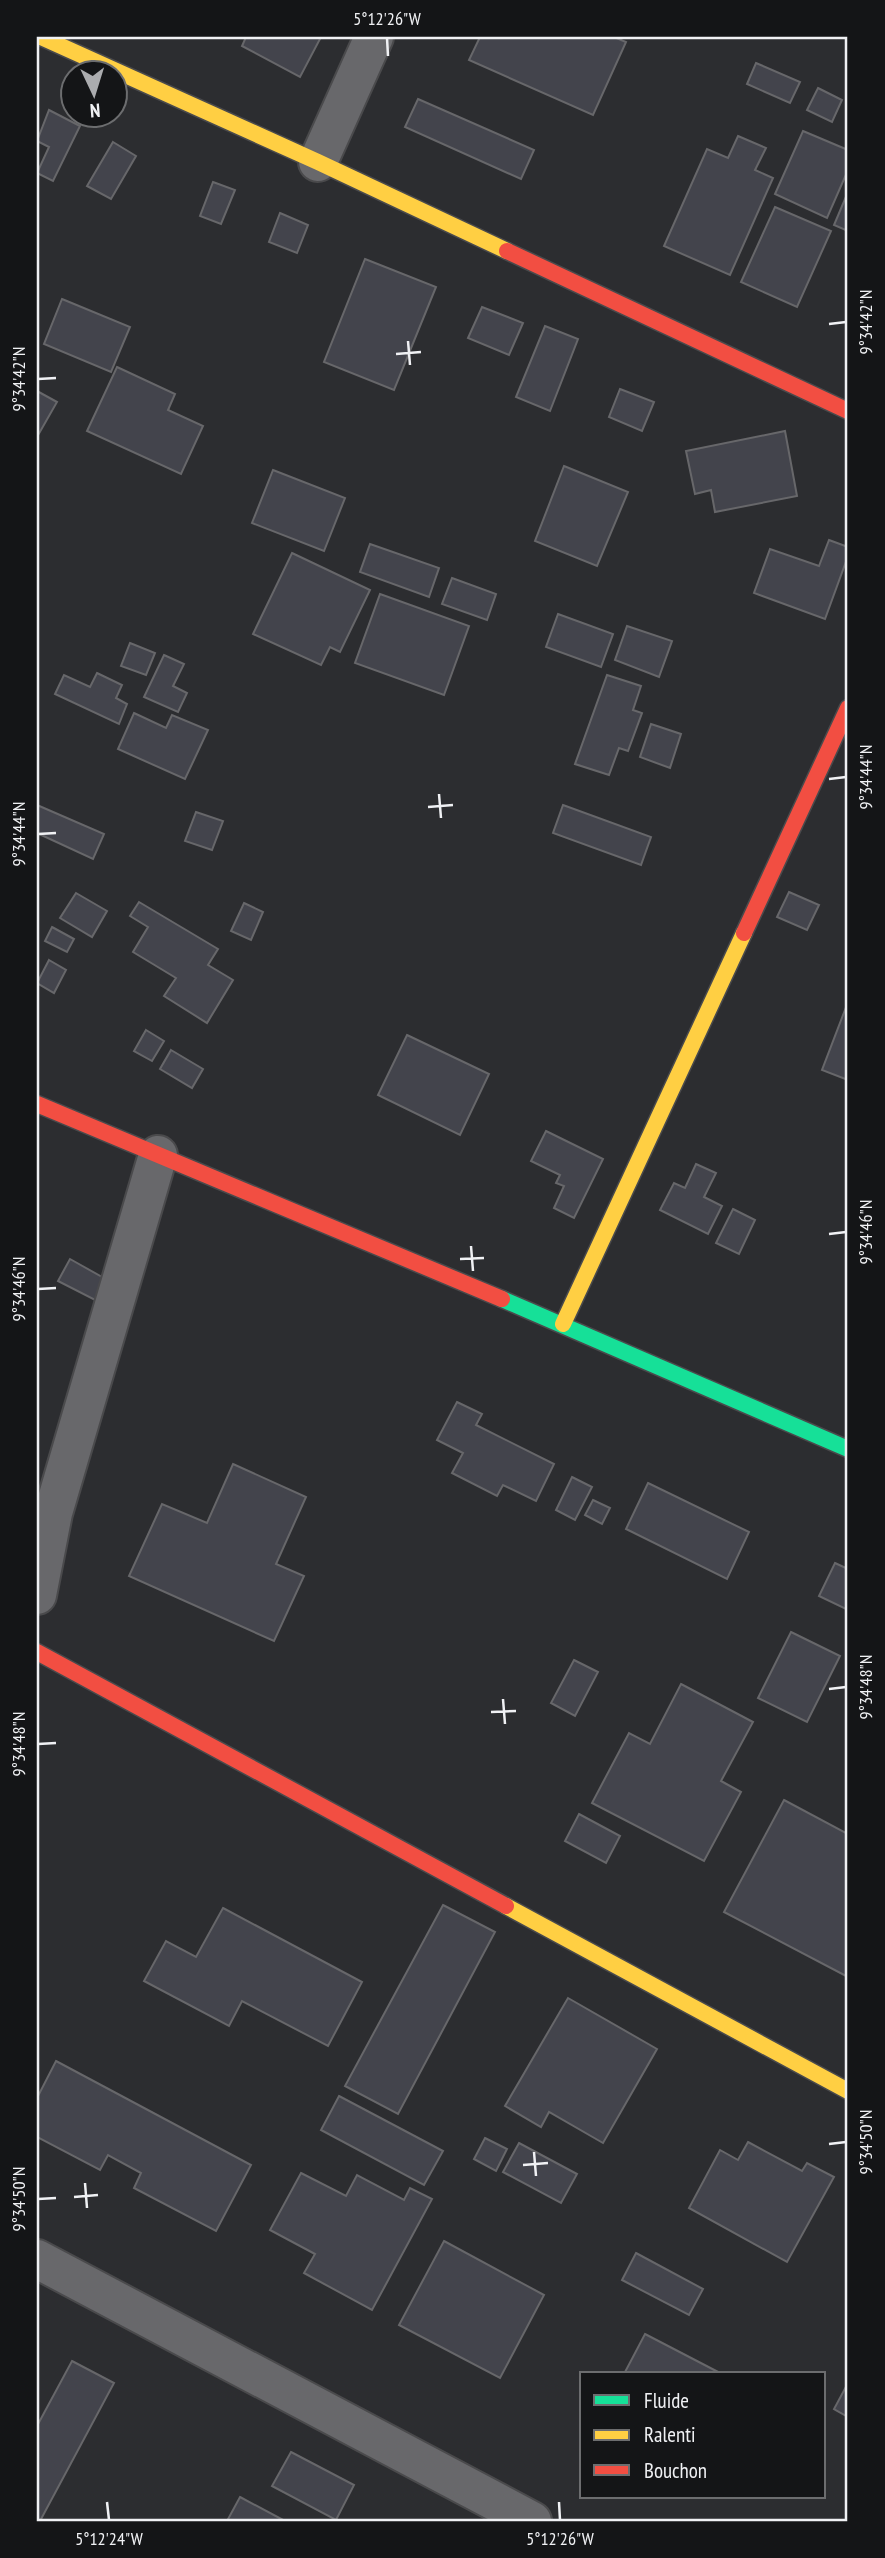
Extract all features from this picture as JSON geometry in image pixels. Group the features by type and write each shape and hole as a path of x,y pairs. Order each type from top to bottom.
{"street":[{"path":"41,37 318,162 848,411"},
{"path":"318,162 374,37"},
{"path":"563,1324 848,708"},
{"path":"37,1104 563,1324 848,1449"},
{"path":"37,1595 53,1513 158,1155"},
{"path":"37,1652 848,2091"},
{"path":"37,2259 532,2521"}],"building":[{"path":"246,37 321,37 300,77 242,46"},
{"path":"480,37 614,37 626,42 593,115 469,60"},
{"path":"756,63 800,82 790,103 747,84"},
{"path":"818,88 842,100 832,122 807,110"},
{"path":"418,99 534,150 521,179 405,127"},
{"path":"49,110 60,116 60,130 78,130 53,181 37,173 49,147 37,141"},
{"path":"803,131 848,150 848,170 827,218 775,194"},
{"path":"738,136 766,148 755,170 773,178 730,275 664,246 707,149 728,158"},
{"path":"113,142 136,156 111,199 87,186"},
{"path":"213,182 235,190 221,224 200,216"},
{"path":"848,192 848,231 834,225"},
{"path":"775,207 831,231 797,307 741,282"},
{"path":"280,213 308,225 297,253 269,242"},
{"path":"365,259 436,287 394,390 324,362"},
{"path":"62,299 130,327 111,372 44,344"},
{"path":"482,307 523,323 509,355 468,338"},
{"path":"545,326 578,339 550,411 516,397"},
{"path":"117,367 175,394 168,410 203,426 181,474 87,431"},
{"path":"620,389 654,402 642,431 609,417"},
{"path":"37,391 57,402 37,437"},
{"path":"785,431 797,496 715,512 711,490 695,494 686,451"},
{"path":"564,466 628,492 597,566 535,541"},
{"path":"273,470 345,498 324,551 252,523"},
{"path":"829,540 848,547 848,556 825,619 754,593 770,549 819,566"},
{"path":"370,544 439,568 429,597 360,572"},
{"path":"292,553 370,590 340,652 330,647 321,665 253,634"},
{"path":"452,578 496,594 487,620 442,604"},
{"path":"380,594 469,626 444,695 355,663"},
{"path":"558,614 613,634 601,667 546,647"},
{"path":"627,626 672,641 659,677 615,660"},
{"path":"130,643 155,653 146,675 121,666"},
{"path":"164,655 184,664 173,686 187,693 178,712 144,697"},
{"path":"97,673 122,685 116,698 127,704 119,724 55,694 64,675 90,687"},
{"path":"607,675 641,686 633,710 642,713 628,751 619,748 609,775 575,764"},
{"path":"134,713 166,728 172,715 208,730 185,779 118,749"},
{"path":"651,724 681,734 670,768 640,757"},
{"path":"37,805 104,834 93,859 37,833"},
{"path":"563,805 651,837 641,865 553,833"},
{"path":"196,812 223,821 212,850 185,841"},
{"path":"789,892 819,905 807,930 777,917"},
{"path":"76,893 107,911 92,937 60,918"},
{"path":"139,902 218,949 208,965 233,980 207,1023 164,996 176,978 133,952 148,927 130,916"},
{"path":"244,903 263,912 251,940 231,931"},
{"path":"52,927 74,939 67,952 45,941"},
{"path":"49,960 66,970 54,993 37,983"},
{"path":"848,1002 848,1080 822,1070"},
{"path":"146,1030 164,1041 152,1061 134,1051"},
{"path":"407,1035 489,1074 460,1135 378,1095"},
{"path":"171,1050 203,1069 192,1088 160,1069"},
{"path":"546,1131 603,1159 574,1218 554,1208 564,1186 556,1183 560,1175 531,1161"},
{"path":"696,1164 716,1173 704,1197 722,1206 708,1234 660,1210 674,1183 685,1188"},
{"path":"733,1209 755,1220 739,1254 716,1243"},
{"path":"70,1259 111,1282 99,1302 58,1281"},
{"path":"457,1402 482,1414 476,1425 554,1464 536,1501 503,1485 497,1496 452,1473 463,1453 437,1440"},
{"path":"233,1464 306,1497 276,1564 304,1576 274,1641 129,1576 162,1504 207,1523"},
{"path":"572,1477 592,1487 575,1520 556,1510"},
{"path":"648,1483 749,1532 727,1579 626,1529"},
{"path":"593,1500 610,1508 602,1524 585,1515"},
{"path":"835,1563 848,1569 848,1610 819,1596"},
{"path":"791,1632 840,1656 807,1722 758,1698"},
{"path":"574,1660 598,1672 575,1716 551,1703"},
{"path":"681,1684 753,1722 721,1781 741,1792 704,1861 592,1803 629,1733 650,1744"},
{"path":"784,1800 848,1834 848,1977 724,1912"},
{"path":"579,1814 620,1836 606,1863 565,1841"},
{"path":"443,1905 495,1932 398,2114 345,2086"},
{"path":"223,1908 362,1982 328,2046 242,2001 229,2026 144,1981 166,1941 196,1957"},
{"path":"568,1998 657,2049 603,2143 549,2112 541,2127 505,2106"},
{"path":"56,2061 251,2165 216,2231 134,2188 141,2173 108,2155 100,2170 37,2137 37,2098"},
{"path":"339,2096 443,2151 424,2185 321,2130"},
{"path":"485,2138 507,2149 496,2171 474,2159"},
{"path":"748,2142 802,2171 807,2163 834,2177 787,2262 689,2208 720,2150 738,2160"},
{"path":"519,2143 577,2174 561,2203 503,2172"},
{"path":"301,2173 346,2196 357,2175 404,2200 410,2188 432,2199 372,2310 304,2273 315,2254 270,2230"},
{"path":"444,2241 544,2295 500,2378 399,2325"},
{"path":"636,2253 703,2289 689,2315 622,2280"},
{"path":"645,2334 718,2372 625,2372"},
{"path":"72,2361 114,2383 40,2521 37,2521 37,2426"},
{"path":"848,2383 848,2417 834,2409"},
{"path":"291,2452 354,2485 336,2520 272,2486"},
{"path":"240,2497 285,2521 227,2521"}],"traffic: fast":[{"path":"502,1299 848,1449"}],"traffic: slow":[{"path":"41,37 507,251"},
{"path":"563,1324 744,933"},
{"path":"506,1906 848,2091"}],"traffic: jam":[{"path":"507,251 848,411"},
{"path":"744,933 848,708"},
{"path":"37,1104 502,1299"},
{"path":"37,1652 506,1906"}]}
